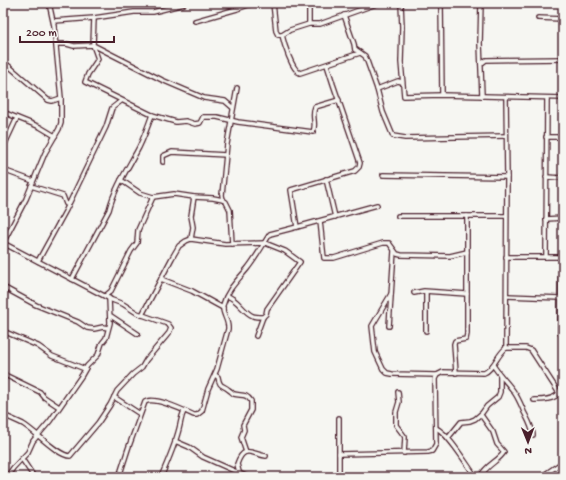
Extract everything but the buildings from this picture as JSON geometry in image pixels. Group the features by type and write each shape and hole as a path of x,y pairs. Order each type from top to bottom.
{"street":[{"path":"3,415 23,424 58,451 66,456 70,456 98,423 121,386 142,367 171,328 168,324 142,315 3,243 61,123 61,98 54,21 49,3"},
{"path":"195,21 254,3"},
{"path":"273,3 276,32 278,35 282,35"},
{"path":"309,3 309,24"},
{"path":"282,35 290,30 309,24 320,24 344,14 379,3"},
{"path":"401,3 402,27 400,62 404,96 442,95 563,98"},
{"path":"441,3 442,95"},
{"path":"481,3 480,43 482,56 482,96"},
{"path":"54,21 94,18 134,12 153,12 184,4"},
{"path":"344,14 355,49 365,56 377,89 383,112 393,136 406,138 506,136"},
{"path":"94,18 93,45 98,59 88,74 85,82 152,115 176,122 196,124 200,123 203,117 217,117 313,132 315,127 313,116 315,107 338,100"},
{"path":"538,18 563,19"},
{"path":"282,35 292,64 297,72 304,73 316,67 360,53"},
{"path":"56,44 74,46 93,45 162,80 204,98 225,101 233,108"},
{"path":"353,55 355,49"},
{"path":"482,56 486,60"},
{"path":"481,64 486,60 563,59"},
{"path":"3,61 48,100 52,101 61,98"},
{"path":"297,227 291,190 355,171 359,167 360,162 327,64"},
{"path":"377,89 398,81 402,82"},
{"path":"223,200 226,155 237,88"},
{"path":"391,294 372,326 375,352 383,369 387,373 437,375 443,372 484,373 488,372 498,356 506,348 506,97"},
{"path":"546,257 547,98"},
{"path":"38,261 66,210 106,127 112,108 121,101"},
{"path":"3,112 40,127 55,136"},
{"path":"72,279 109,210 121,180 144,136 152,115"},
{"path":"3,148 17,118"},
{"path":"546,137 563,137"},
{"path":"163,162 163,156 172,152 226,155"},
{"path":"3,170 33,182"},
{"path":"383,175 507,177"},
{"path":"546,177 563,178"},
{"path":"326,179 335,217"},
{"path":"121,180 140,192 153,197 174,194 223,200 226,202 230,210 232,244"},
{"path":"31,186 63,196 66,204 68,204"},
{"path":"8,477 13,468 28,452 33,441 50,421 82,376 85,369 98,355 102,343 106,338 111,316 107,297 131,251 137,243 138,230 153,197"},
{"path":"191,239 193,227 191,216 194,197"},
{"path":"119,477 145,402 149,400 162,403 194,415 200,413 214,375 228,329 223,308 227,296 232,286 247,268 270,234 377,205"},
{"path":"398,216 506,216"},
{"path":"456,373 454,344 455,341 467,338 467,216"},
{"path":"546,219 563,218"},
{"path":"320,221 324,258 334,258 383,243 389,243 394,251 401,255 450,256 467,252"},
{"path":"142,315 179,246 186,241 191,239 217,244 265,243 285,252 300,262 263,316 256,336"},
{"path":"389,326 394,251"},
{"path":"506,257 562,257 560,333 563,337"},
{"path":"161,279 192,291 223,308"},
{"path":"3,287 36,305 78,322 87,328 108,328"},
{"path":"414,293 426,292 467,294"},
{"path":"426,292 426,331"},
{"path":"227,296 232,297 253,317 263,316"},
{"path":"507,296 560,298"},
{"path":"111,316 138,334"},
{"path":"3,331 38,346 52,356 85,369"},
{"path":"506,348 526,348 531,350 559,393 549,398 534,400"},
{"path":"493,365 521,404 531,424 533,435"},
{"path":"3,374 40,392 59,407"},
{"path":"214,375 218,377 219,383 222,387 229,390 233,394 246,396 251,401 251,410 243,424 244,430 241,437 246,452"},
{"path":"339,454 432,451 436,444 435,379 437,375"},
{"path":"448,438 462,421 470,421 481,415 486,406 499,395 500,375"},
{"path":"398,392 399,404 396,424 397,428 405,437 404,453"},
{"path":"114,397 140,414"},
{"path":"161,477 175,441 184,411"},
{"path":"480,477 504,452 497,444 493,432 481,415"},
{"path":"339,418 339,477"},
{"path":"436,428 442,431 448,438 476,477"},
{"path":"175,441 189,447 203,457 248,477"},
{"path":"239,472 237,464 241,455 246,452 250,451 266,456"},
{"path":"22,459 34,477"},
{"path":"541,477 563,462"}]}
